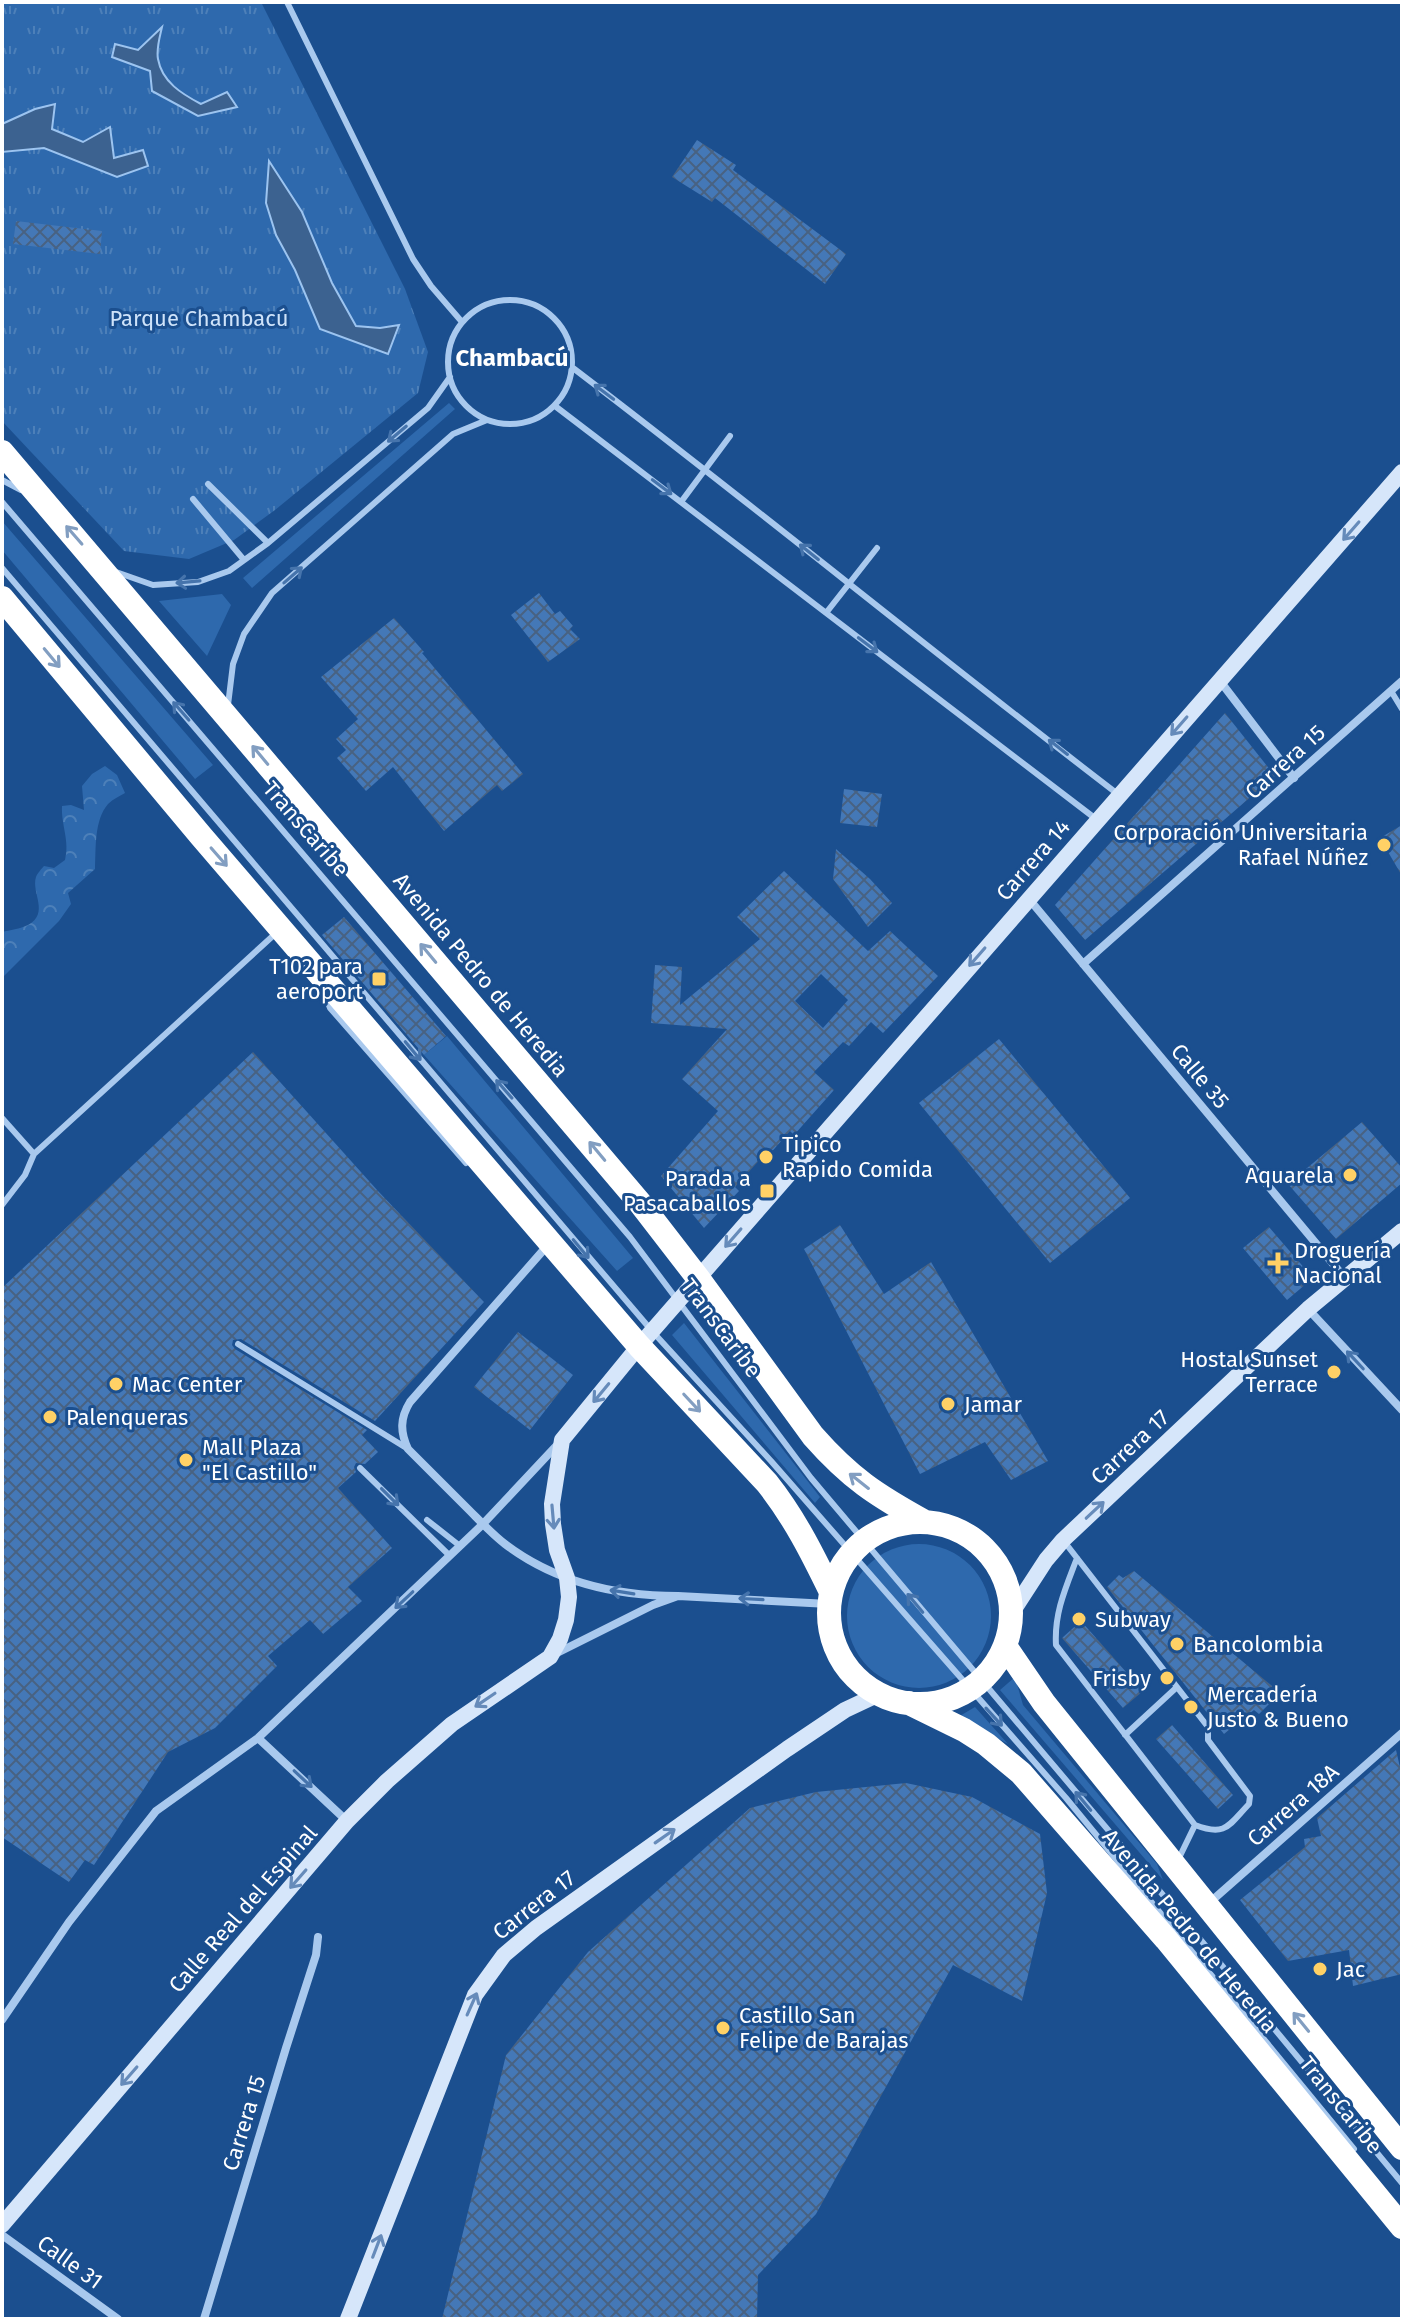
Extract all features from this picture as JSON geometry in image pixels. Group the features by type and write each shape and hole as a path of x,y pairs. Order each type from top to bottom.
{"highway":[{"name":"Avenida Pedro de Heredia","path":"2,452 605,1161 698,1278 813,1436 834,1460 876,1494 925,1522"},
{"path":"2,598 542,1244 645,1339 767,1483 803,1534 830,1598"},
{"path":"925,1522 952,1528 976,1541 996,1562 1007,1586 1011,1614 1005,1646 996,1663 975,1685 940,1701 909,1703 879,1694 856,1678 840,1656 830,1631 830,1598 838,1571 857,1547 882,1530 903,1523 925,1522"},
{"name":"Avenida Pedro de Heredia","path":"1005,1646 1044,1703 1402,2148"},
{"name":"Avenida Pedro de Heredia","path":"909,1703 964,1730 1021,1773 1166,1939 1402,2227"}],"main road":[{"name":"Carrera 14","path":"698,1278 1402,472"},
{"name":"Carrera 17","path":"1011,1614 1046,1560 1063,1540 1308,1309 1402,1231"},
{"path":"550,1657 560,1639 569,1597 552,1514 553,1483 562,1440 698,1278"},
{"name":"Calle Real del Espinal","path":"2,2225 347,1821 452,1724 550,1657"},
{"name":"Carrera 17","path":"348,2319 475,1995 504,1955 536,1928 787,1749 845,1710 879,1694"}],"street":[{"path":"1220,680 1294,778"},
{"name":"Carrera 15","path":"1083,964 1402,681"},
{"name":"Calle 35","path":"1028,898 1344,1277"},
{"path":"408,1449 402,1425 403,1413 410,1402 542,1244"},
{"path":"1308,1309 1402,1410"},
{"path":"2,2020 69,1922 156,1811 258,1738 483,1524 562,1440"},
{"name":"Calle Real del Espinal","path":"408,1449 502,1542 522,1556 588,1586 633,1594 830,1598"},
{"name":"Calle Real del Espinal","path":"550,1657 606,1627 678,1596"},
{"name":"Carrera 18A","path":"1207,1905 1402,1733"},
{"path":"258,1738 347,1821"},
{"name":"Carrera 15","path":"204,2319 316,1955 318,1937"},
{"name":"Calle 31","path":"2,2235 118,2319"}],"lane":[{"path":"287,2 413,259 462,322"},
{"path":"514,299 534,304 551,315 564,330 572,348 573,368 567,389 555,406 540,417 523,423 505,424 487,420 470,409 457,395 447,358 452,339 462,322 477,309 494,301 514,299"},
{"path":"573,368 1119,795"},
{"path":"96,560 121,575 153,585 198,582 229,571 268,543 428,408 450,377"},
{"path":"555,406 1097,820"},
{"path":"228,716 233,664 244,634 272,593 453,434 487,420"},
{"path":"681,502 730,436"},
{"path":"2,480 45,503"},
{"path":"208,484 268,543"},
{"path":"193,499 244,560"},
{"name":"TransCaribe","path":"2,502 630,1237 804,1469 857,1547 975,1685 1362,2159"},
{"path":"826,613 877,548"},
{"name":"TransCaribe","path":"2,568 645,1339 857,1547 1190,1927 1402,2183"},
{"path":"1391,691 1402,709"},
{"path":"2,1205 25,1175 34,1154 281,929"},
{"path":"315,969 330,1008 472,1170"},
{"path":"2,1118 34,1154"},
{"path":"238,1344 408,1449"},
{"path":"360,1468 450,1556"},
{"path":"427,1520 460,1546"},
{"path":"1063,1540 1077,1558 1208,1727 1208,1740 1250,1796 1249,1804 1226,1827 1212,1832 1195,1825 1056,1645 1055,1626 1060,1603 1077,1558"},
{"path":"1125,1735 1177,1687"},
{"path":"1176,1865 1195,1825"}],"green space":[{"name":"Parque Chambacú","path":"2,2 261,2 405,289 428,352 418,393 234,540 189,559 124,551 2,421"},
{"path":"449,403 455,409 252,588 243,578"},
{"path":"2,521 213,765 195,779 2,550"},
{"path":"222,594 231,605 207,656 159,601"},
{"path":"105,766 117,775 125,793 108,804 100,818 95,869 68,893 71,904 59,921 2,978 2,932 25,926 34,920 39,909 35,883 37,876 44,866 54,868 65,860 62,806 71,805 84,810 82,786 92,774"},
{"path":"447,1036 633,1258 617,1271 424,1055"},
{"path":"684,1323 820,1497 815,1503 672,1335"},
{"path":"919,1544 947,1549 970,1565 986,1588 991,1616 986,1644 970,1667 947,1683 919,1688 891,1683 868,1667 852,1644 847,1616 852,1588 868,1565 891,1549"},
{"path":"1015,1677 1023,1705 1157,1864 1163,1880 1000,1690"},
{"path":"975,1707 1008,1744 958,1717"}],"shaded area":[{"path":"162,27 158,55 160,67 168,81 201,104 227,92 237,107 198,116 152,91 150,71 112,57 115,44 138,50"},
{"path":"55,104 52,129 83,142 110,127 114,158 143,150 148,166 117,177 44,148 2,152 2,124"},
{"path":"269,161 302,212 332,283 356,326 380,328 399,325 388,354 320,329 276,235 266,203"}],"building":[{"path":"697,140 736,165 733,170 846,254 825,284 715,198 712,202 672,177"},
{"path":"16,221 102,231 100,254 13,244"},
{"path":"539,593 555,614 560,611 580,639 548,662 511,615"},
{"path":"394,618 523,774 502,791 497,785 444,831 393,767 366,791 337,758 346,750 336,739 358,719 321,677"},
{"path":"1225,713 1275,776 1085,940 1055,905"},
{"path":"844,789 882,794 877,827 840,823"},
{"path":"1402,825 1402,876 1380,838"},
{"path":"836,849 892,903 868,927 833,879"},
{"path":"784,871 868,951 890,931 938,976 883,1033 871,1022 849,1046 843,1042 814,1072 834,1090 794,1135 790,1131 768,1156 765,1154 735,1187 739,1191 704,1228 661,1176 718,1111 682,1079 727,1029 651,1023 655,965 682,967 680,1005 760,939 737,917","holes":["821,974 848,1000 823,1028 795,1001"]},
{"path":"344,917 446,1036 424,1055 322,935"},
{"path":"999,1039 1130,1198 1050,1263 919,1103"},
{"name":"Mall Plaza \"El Castillo\"","path":"253,1052 378,1191 484,1302 375,1421 241,1339 233,1340 235,1349 367,1430 362,1435 378,1452 365,1464 356,1463 356,1472 338,1488 392,1548 348,1587 362,1601 323,1634 310,1620 268,1656 277,1666 215,1728 168,1752 94,1865 85,1860 69,1882 2,1837 2,1288"},
{"name":"Aquarela","path":"1362,1122 1402,1168 1402,1183 1336,1239 1288,1184"},
{"path":"840,1225 884,1294 931,1262 1048,1461 1011,1480 985,1442 920,1474 804,1249"},
{"name":"Droguería Nacional","path":"1269,1227 1313,1278 1287,1300 1243,1248"},
{"path":"518,1332 573,1375 530,1430 474,1387"},
{"path":"1134,1571 1272,1686 1278,1695 1259,1714 1254,1710 1224,1734 1107,1587 1119,1575 1123,1578"},
{"path":"1081,1621 1143,1691 1123,1708 1062,1638"},
{"path":"1172,1725 1233,1795 1218,1809 1156,1739"},
{"path":"1396,1750 1402,1776 1402,1974 1353,1986 1349,1950 1288,1961 1240,1900 1305,1847 1304,1839 1321,1836 1317,1818"},
{"name":"Castillo San Felipe de Barajas","path":"906,1783 972,1797 1040,1834 1047,1893 1022,2001 953,1965 816,2214 758,2275 757,2319 442,2319 506,2055 588,1952 750,1808 816,1792"}],"place":[{"name":"Corporación Universitaria Rafael Núñez","path":"1384,845"},
{"name":"T102 para aeroport","path":"379,979"},
{"name":"Tipico Rapido Comida","path":"766,1157"},
{"name":"Aquarela","path":"1350,1175"},
{"name":"Parada a Pasacaballos","path":"767,1191"},
{"name":"Droguería Nacional","path":"1278,1263"},
{"name":"Hostal Sunset Terrace","path":"1334,1372"},
{"name":"Mac Center","path":"116,1384"},
{"name":"Jamar","path":"948,1404"},
{"name":"Palenqueras","path":"50,1417"},
{"name":"Mall Plaza \"El Castillo\"","path":"186,1460"},
{"name":"Subway","path":"1079,1619"},
{"name":"Bancolombia","path":"1177,1644"},
{"name":"Frisby","path":"1167,1678"},
{"name":"Mercadería Justo & Bueno","path":"1191,1707"},
{"name":"Jac","path":"1320,1969"},
{"name":"Castillo San Felipe de Barajas","path":"723,2028"}],"district":[{"name":"Chambacú","path":"512,358"}]}
